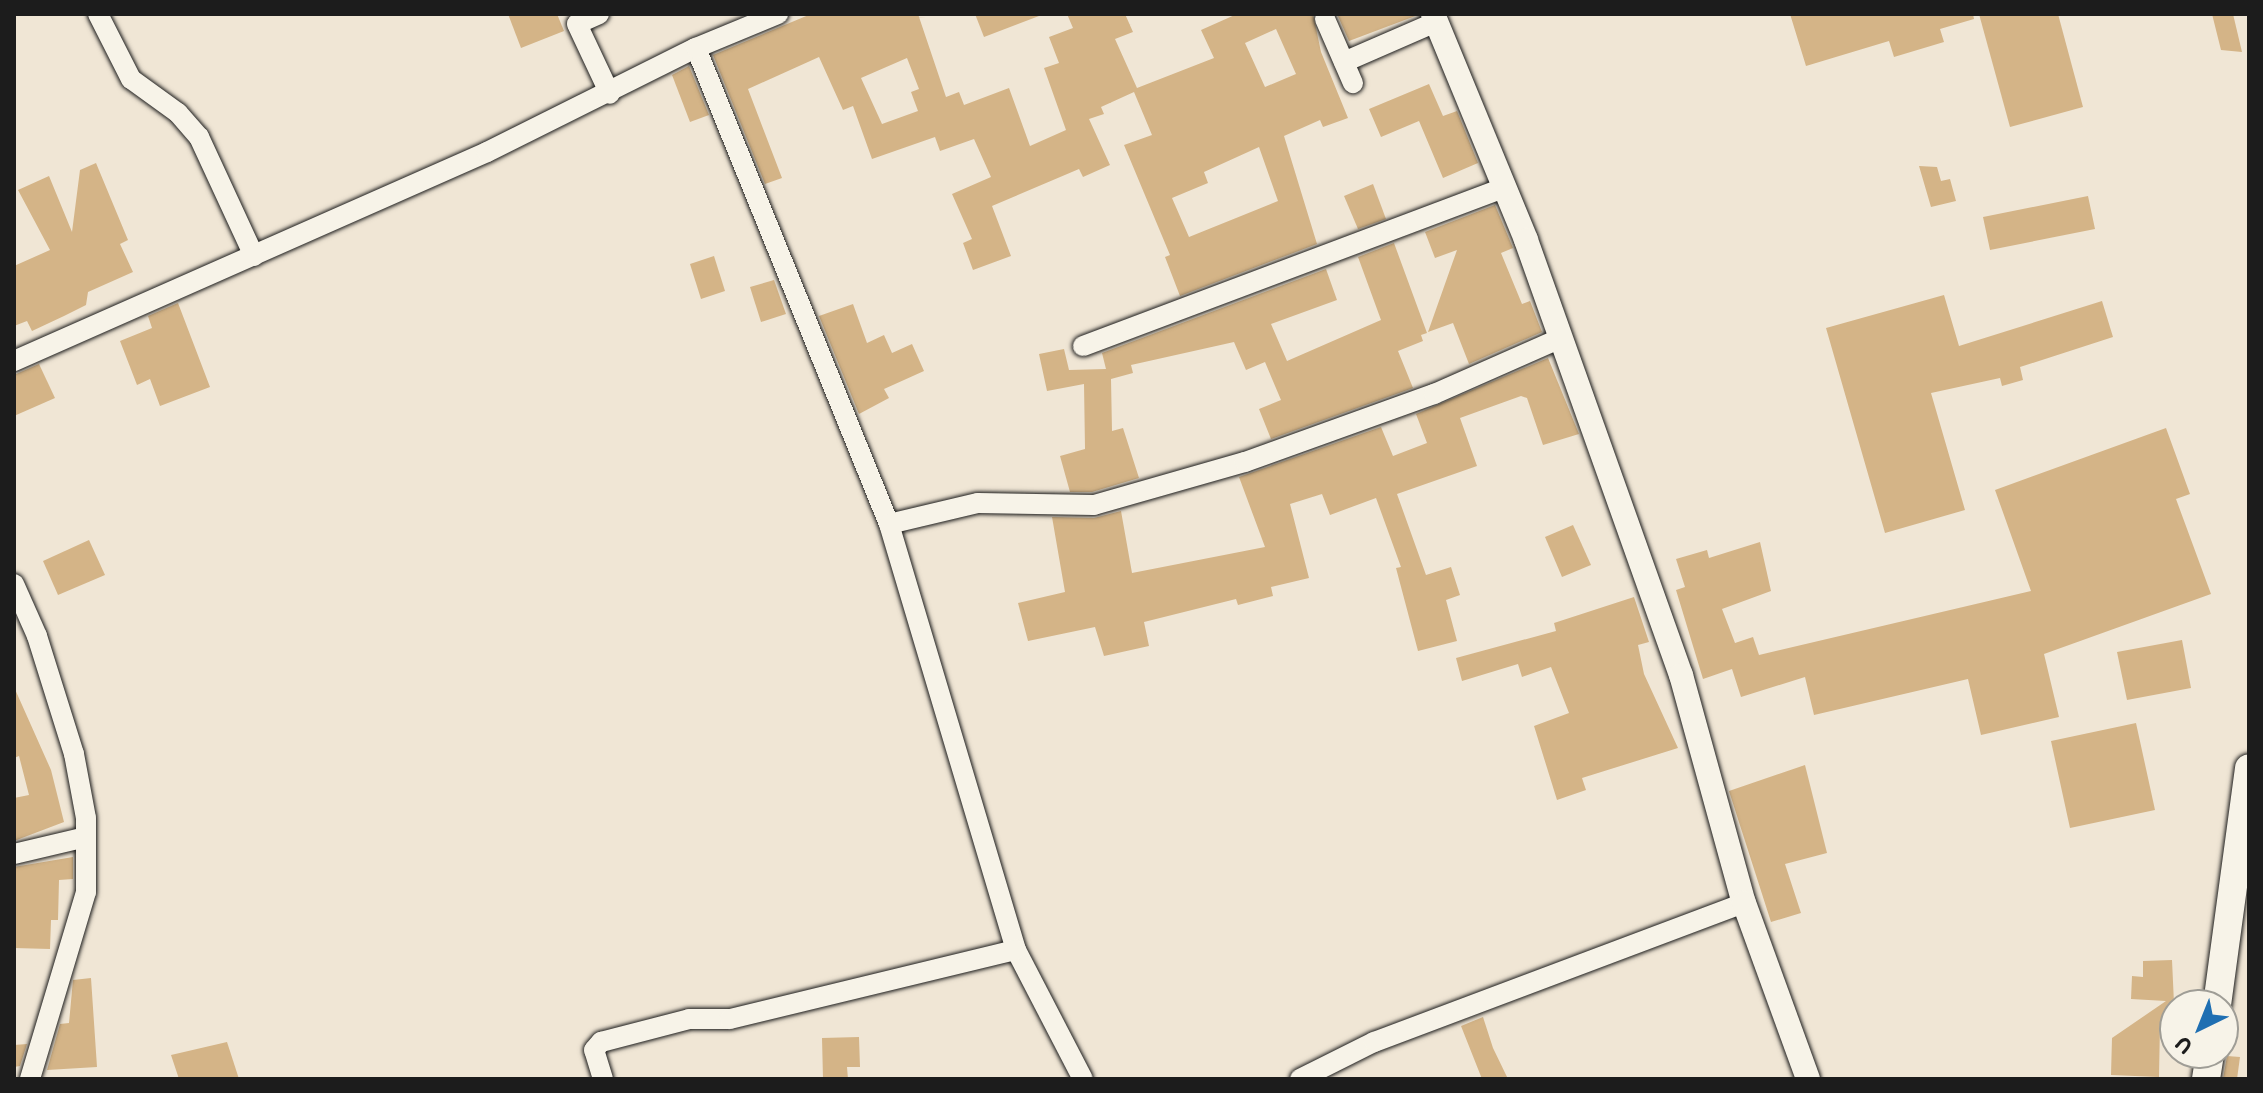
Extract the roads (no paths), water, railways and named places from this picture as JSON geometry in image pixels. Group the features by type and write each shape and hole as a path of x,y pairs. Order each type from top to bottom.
{"main road":[{"path":"2219,989 2249,768"}],"street":[{"path":"98,14 131,79 178,113 199,137 254,256"},
{"path":"599,14 575,19 610,94"},
{"path":"14,361 254,256 610,94 696,48 778,14"},
{"path":"1344,62 1434,18 1561,338 1681,675 1744,903 1808,1079"},
{"path":"1325,19 1353,83"},
{"path":"696,48 889,524 1016,950 1083,1079"},
{"path":"1083,346 1504,188"},
{"path":"889,524 978,503 1094,505 1245,462 1434,394 1561,338"},
{"path":"14,584 37,636 74,754 86,837 86,892 76,940 30,1079"},
{"path":"14,854 86,837"},
{"path":"1300,1079 1374,1042 1744,903"},
{"path":"603,1079 594,1050 601,1042 689,1019 730,1019 1016,950"}]}
